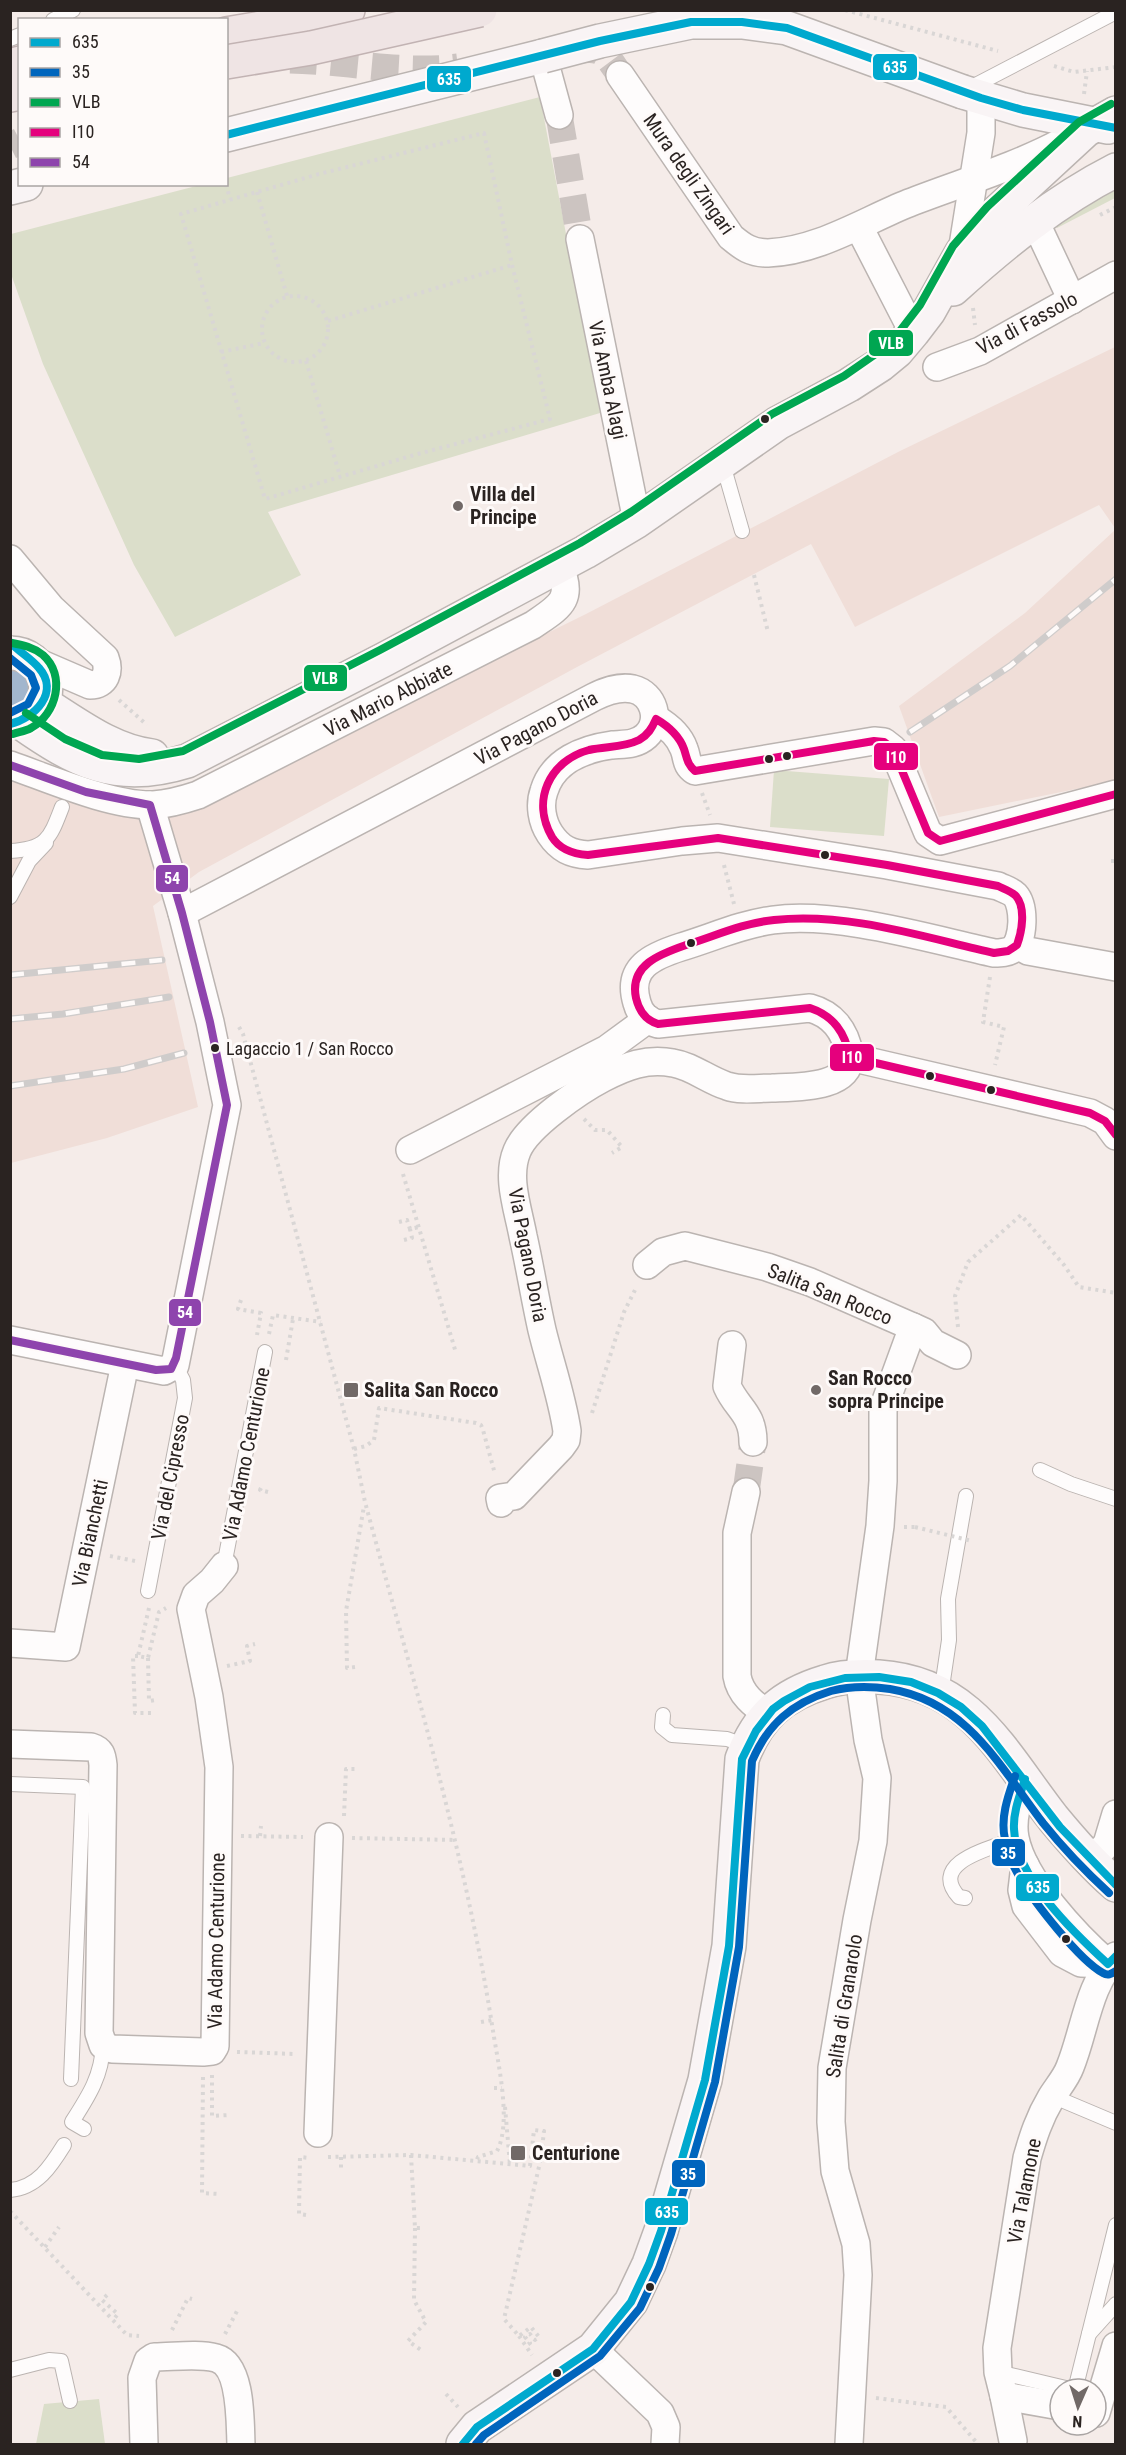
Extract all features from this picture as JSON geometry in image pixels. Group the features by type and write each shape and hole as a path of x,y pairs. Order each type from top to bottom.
{"highway":[{"path":"228,34 292,23 348,10"},
{"path":"228,62 311,48 480,10"}],"main road":[{"path":"228,135 600,40 691,22 742,22 787,28 972,95 1023,110 1103,124"},
{"path":"1042,112 1116,97"},
{"path":"921,322 962,252 995,214 1103,124"},
{"path":"19,652 40,669 46,684 25,716 58,749 84,756 110,767 139,771 166,767 187,760 559,566 637,521 778,423 849,385 880,365 897,351 921,322 981,264 1060,202 1116,170"},
{"path":"463,2445 477,2427 593,2349 631,2302 649,2264 661,2231 705,2080 729,1946 742,1759 752,1734 784,1698 833,1679 874,1677 909,1681 941,1694 966,1709 1003,1747 1054,1818 1091,1861 1116,1885"}],"street":[{"path":"543,56 559,115"},
{"name":"Mura degli Zingari","path":"620,75 731,237 749,251 767,253 794,249 859,227 896,208 1032,159 1103,124"},
{"path":"962,252 981,133 972,95"},
{"path":"1032,222 1040,232 1072,300"},
{"path":"859,227 921,322"},
{"name":"Via Amba Alagi","path":"580,239 637,521"},
{"name":"Via di Fassolo","path":"937,367 980,351 1116,275"},
{"path":"10,560 51,609 105,658 108,669 105,678 99,684 84,684 19,652"},
{"name":"Via Mario Abbiate","path":"159,808 198,795 533,625 561,604 566,594 565,580 559,566"},
{"name":"Via Pagano Doria","path":"180,906 607,691 621,688 640,691 652,705 656,719"},
{"path":"1116,794 940,841 928,833 893,749 884,742 874,741 695,771 687,764 684,750 672,731 656,719 652,729 638,741 600,747 573,755 551,775 540,804 548,831 564,849 574,854 588,855 718,838 854,859 998,886 1014,894 1022,908 1023,918 1017,945 1006,953 994,953 817,918 771,920 667,951 646,962 637,974 635,987 637,1005 642,1015 658,1024 810,1008 821,1011 836,1023 846,1040 850,1057 1090,1113 1105,1121 1116,1136"},
{"path":"10,765 86,792 159,808 180,906 210,1022 227,1105 175,1365 164,1371 10,1340"},
{"path":"1017,945 1028,951 1116,967"},
{"path":"410,1150 607,1049 648,1019"},
{"name":"Via Pagano Doria","path":"567,1431 541,1327 513,1182 518,1150 535,1128 568,1101 601,1079 633,1064 650,1061 673,1063 726,1086 750,1089 812,1086 827,1082 838,1077 845,1070 850,1057"},
{"name":"Salita San Rocco","path":"647,1265 663,1252 685,1246 767,1267 810,1282 918,1330 933,1343 957,1355"},
{"name":"Salita San Rocco","path":"874,1677 883,1481 883,1409 918,1330"},
{"path":"732,1345 727,1386 747,1414 753,1432 753,1442"},
{"name":"Via Bianchetti","path":"10,1643 66,1647 125,1364"},
{"path":"501,1501 514,1496 561,1447 566,1440 567,1431"},
{"path":"746,1492 737,1533 737,1676 738,1684 745,1694 768,1714"},
{"name":"Via Adamo Centurione","path":"103,2045 112,2049 208,2052 215,2046 219,1767 207,1687 191,1610 196,1595 224,1566"},
{"name":"Salita di Granarolo","path":"852,2430 858,2286 856,2244 835,2171 831,2121 832,2068 873,1841 877,1778 868,1740 874,1677"},
{"path":"10,1744 91,1747 97,1749 101,1754 103,1765 99,2033 103,2045"},
{"path":"1025,1779 1016,1808 1014,1825 1015,1839 1025,1864 1047,1900 1077,1936 1113,1963"},
{"path":"1091,1861 1107,1844 1116,1814"},
{"path":"318,2133 321,2055 337,1829"},
{"name":"Via Talamone","path":"1013,2441 1001,2384 997,2348 1027,2158 1040,2117 1070,2069 1091,2001 1113,1963"},
{"path":"1108,2388 1116,2346"},
{"path":"593,2349 660,2413 666,2427 665,2445"},
{"path":"144,2445 142,2378 145,2365 154,2357 220,2359 230,2371 238,2397 241,2445"},
{"path":"1001,2384 1048,2402"}],"lane":[{"path":"57,18 73,10"},
{"path":"972,95 1027,59 1116,12"},
{"path":"722,460 742,531"},
{"path":"10,897 28,861 51,837 62,807"},
{"path":"10,851 42,844 51,837"},
{"name":"Via Adamo Centurione","path":"224,1566 266,1352"},
{"name":"Via del Cipresso","path":"148,1591 185,1398 183,1380 175,1365"},
{"path":"1040,1470 1071,1484 1116,1499"},
{"path":"941,1694 949,1640 948,1599 966,1496"},
{"path":"663,1714 662,1727 672,1735 727,1739 747,1746"},
{"path":"10,1784 83,1787 71,2079"},
{"path":"965,1898 959,1898 953,1891 949,1880 954,1869 965,1857 1015,1839"},
{"path":"84,2129 72,2122 95,2085 102,2060 103,2045"},
{"path":"1052,2096 1116,2123"},
{"path":"10,2190 22,2189 46,2172 64,2145"},
{"path":"1001,2384 1073,2388 1077,2382 1116,2225"},
{"path":"1088,2336 1116,2304"},
{"path":"10,2370 49,2360 61,2361 70,2402"}],"path":[{"path":"845,10 1074,72 1116,67"},
{"path":"484,133 512,265 550,419 264,498 181,214 230,199 319,174 484,133"},
{"path":"227,186 230,199"},
{"path":"257,192 287,297"},
{"path":"328,321 512,265"},
{"path":"287,297 305,297 319,306 328,321 328,337 320,352 306,361 290,363 274,356 264,343 261,323 270,306 287,297"},
{"path":"221,352 264,343"},
{"path":"306,361 340,476"},
{"path":"754,575 768,632"},
{"path":"99,684 150,727"},
{"path":"990,976 983,1022 1004,1027"},
{"path":"210,1022 225,1019 233,1023 239,1027 244,1040 321,1322 354,1449 365,1502 457,1839 492,2020 510,2166"},
{"path":"244,1040 251,1039"},
{"path":"568,1101 595,1131 607,1130 622,1147 612,1153"},
{"path":"410,1150 402,1153 399,1161 456,1353"},
{"path":"918,1330 959,1327 955,1296 968,1262 1021,1215 1064,1265 1079,1287 1116,1293"},
{"path":"399,1222 407,1220 410,1229 412,1238 404,1240"},
{"path":"410,1229 419,1227"},
{"path":"567,1431 591,1413 624,1312 647,1265"},
{"path":"241,1300 238,1309 261,1313"},
{"path":"266,1352 273,1315 321,1322"},
{"path":"285,1365 293,1319"},
{"path":"354,1449 366,1446 374,1440 379,1408 476,1423 481,1425 483,1430 501,1501"},
{"path":"262,1478 260,1490 268,1492"},
{"path":"355,1667 347,1668 346,1611 365,1502"},
{"path":"915,1527 972,1541"},
{"path":"218,1668 250,1661 247,1646 255,1644"},
{"path":"138,1656 133,1656 135,1713 155,1713"},
{"path":"148,1658 149,1701 155,1700"},
{"path":"337,1829 346,1769 356,1769"},
{"path":"260,1836 261,1826"},
{"path":"481,2022 492,2020"},
{"path":"208,2052 321,2055"},
{"path":"208,2052 212,2116 230,2115"},
{"path":"208,2052 202,2193 220,2194"},
{"path":"494,2088 502,2088"},
{"path":"476,2162 478,2157 497,2151 501,2143 503,2098"},
{"path":"374,2157 411,2155 510,2166 530,2166 534,2130 544,2132 543,2148 504,2319 526,2346 530,2343 525,2337 530,2334 535,2340 539,2337 531,2326 519,2336"},
{"path":"411,2155 415,2228 414,2300 426,2322 408,2341 421,2350"},
{"path":"300,2157 299,2214 306,2215"},
{"path":"341,2157 342,2168"},
{"path":"10,2211 127,2335 147,2337"},
{"path":"45,2247 59,2227"},
{"path":"415,2228 424,2228"},
{"path":"107,2295 102,2300 118,2314 113,2320"},
{"path":"168,2339 188,2298 192,2299"},
{"path":"222,2338 237,2311"},
{"path":"852,2395 941,2405 949,2409 978,2445"}],"shaded area":[{"path":"1115,347 1115,528 1099,505 855,627 811,544 577,667 199,872 153,906 198,1107 107,1138 11,1163 11,776 187,811 586,614 900,451"},
{"path":"1115,530 1115,781 939,817 899,706 1025,613"}],"green space":[{"path":"540,97 600,413 268,512 301,575 175,637 134,565 43,364 11,274 11,234 196,186 228,186 228,178"},
{"path":"1115,185 1115,198 1057,228 1051,217"},
{"path":"774,770 889,779 884,836 770,827"},
{"path":"99,2399 105,2444 36,2444 44,2404"}],"water":[{"path":"10,665 27,671 34,694 11,715"}],"tunnel":[{"path":"574,51 591,49 602,52 620,75"},
{"path":"290,60 416,69 458,67"},
{"path":"559,115 580,239"},
{"path":"10,146 18,142"},
{"path":"746,1492 753,1442"}],"railway":[{"path":"910,732 1010,666 1116,579"},
{"path":"10,975 162,960"},
{"path":"10,1019 63,1014 169,997"},
{"path":"10,1086 124,1069 184,1053"}],"transit line":[{"name":"635","path":"228,134 600,41 691,22 742,22 787,28 981,98 1023,110 1116,128"},
{"name":"VLB","path":"26,713 65,739 102,755 139,759 183,751 380,650 580,543 631,512 772,414 844,376 890,344 920,305 953,246 987,207 1079,122 1111,104"},
{"name":"635","path":"10,642 39,668 45,677 47,686 46,695 36,710 10,724"},
{"name":"VLB","path":"12,643 32,648 43,655 50,663 56,683 55,694 47,714 31,728 13,734"},
{"name":"35","path":"10,658 31,675 36,688 28,704 10,713"},
{"name":"I10","path":"1116,794 940,841 928,833 893,749 884,742 874,741 695,771 676,735 656,719 645,736 633,743 589,750 563,763 548,784 543,810 546,823 555,841 563,848 578,854 588,855 718,838 887,865 998,886 1010,891 1019,901 1022,920 1017,945 1008,951 994,953 913,933 857,923 802,918 774,920 729,930 657,957 649,962 637,977 635,987 637,1003 646,1017 658,1024 810,1008 826,1016 837,1026 845,1040 850,1057 1090,1113 1105,1121 1116,1135"},
{"name":"54","path":"10,765 86,792 150,805 182,913 210,1022 227,1105 176,1358 171,1369 156,1370 10,1340"},
{"name":"635","path":"463,2444 477,2427 593,2349 631,2302 649,2264 661,2231 705,2080 729,1946 742,1759 756,1731 773,1709 810,1687 845,1678 879,1677 911,1682 938,1693 961,1707 982,1726 1060,1827 1116,1885"},
{"name":"35","path":"476,2444 484,2435 600,2356 640,2308 659,2268 715,2082 739,1947 752,1761 766,1736 783,1717 817,1696 853,1687 890,1689 917,1696 940,1707 979,1739 1043,1823 1074,1859 1109,1893"},
{"name":"35","path":"1015,1776 1007,1799 1003,1823 1007,1849 1015,1869 1046,1915 1070,1944 1105,1974 1116,1971"},
{"name":"635","path":"1025,1779 1014,1823 1017,1848 1025,1866 1049,1903 1079,1937 1108,1964 1116,1956"}],"place":[{"name":"Villa del Principe","path":"458,506"},
{"name":"Lagaccio 1 / San Rocco","path":"215,1048"},
{"name":"Salita San Rocco","path":"351,1390"},
{"name":"San Rocco sopra Principe","path":"816,1390"},
{"name":"Centurione","path":"518,2153"}]}
